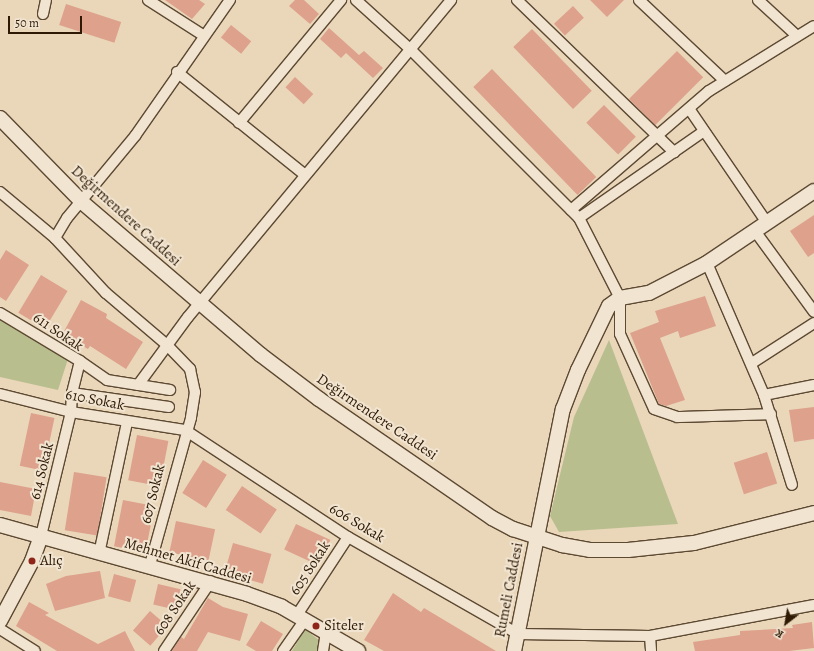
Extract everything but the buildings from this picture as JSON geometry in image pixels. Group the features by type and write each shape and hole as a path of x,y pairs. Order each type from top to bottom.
{"street":[{"path":"43,14 46,0"},
{"path":"148,0 202,35"},
{"path":"56,238 67,218 83,203 135,136 202,35 230,0"},
{"path":"240,123 341,0"},
{"path":"356,0 409,48 579,218 620,298 620,334 654,409 677,417 771,414"},
{"path":"138,385 166,344 409,48 451,0"},
{"path":"517,0 674,152"},
{"path":"639,0 725,81"},
{"path":"758,0 797,36"},
{"path":"571,210 657,135 690,110 709,91 814,26"},
{"path":"177,72 305,175"},
{"path":"690,110 766,223"},
{"name":"Değirmendere Caddesi","path":"0,118 83,203 200,303 319,399 492,518 537,536 590,550 628,550 694,543 814,513"},
{"path":"579,218 704,131"},
{"path":"620,298 649,293 706,263 814,191"},
{"name":"607 Sokak","path":"0,192 56,238 106,293 166,344 190,369 195,392 150,565"},
{"path":"755,231 814,312"},
{"path":"706,263 752,363 771,414 792,485"},
{"name":"Rumeli Caddesi","path":"514,651 563,409 595,331 609,306 620,298"},
{"name":"611 Sokak","path":"0,313 80,361 72,393 71,412"},
{"path":"752,363 814,323"},
{"path":"80,361 107,380 170,390"},
{"path":"764,395 814,385"},
{"path":"72,393 169,407"},
{"name":"610 Sokak","path":"0,394 71,412 185,430"},
{"name":"614 Sokak","path":"41,536 71,412"},
{"path":"99,554 127,422"},
{"name":"606 Sokak","path":"185,430 348,536 518,634"},
{"name":"Mehmet Akif Caddesi","path":"0,525 99,554 150,565 211,581 301,617 358,651"},
{"path":"0,621 32,561 41,536"},
{"name":"605 Sokak","path":"283,651 348,536"},
{"name":"608 Sokak","path":"164,651 211,581"},
{"path":"518,634 650,636 814,605"},
{"path":"0,630 35,651"},
{"path":"324,651 326,632"},
{"path":"650,636 651,651"}],"green space":[{"path":"0,319 68,359 58,390 0,377"},
{"path":"609,340 678,524 559,532 550,516 574,417"},
{"path":"305,629 320,641 318,651 292,651"}],"place":[{"name":"Alıç","path":"32,561"},
{"name":"Siteler","path":"316,626"}]}
